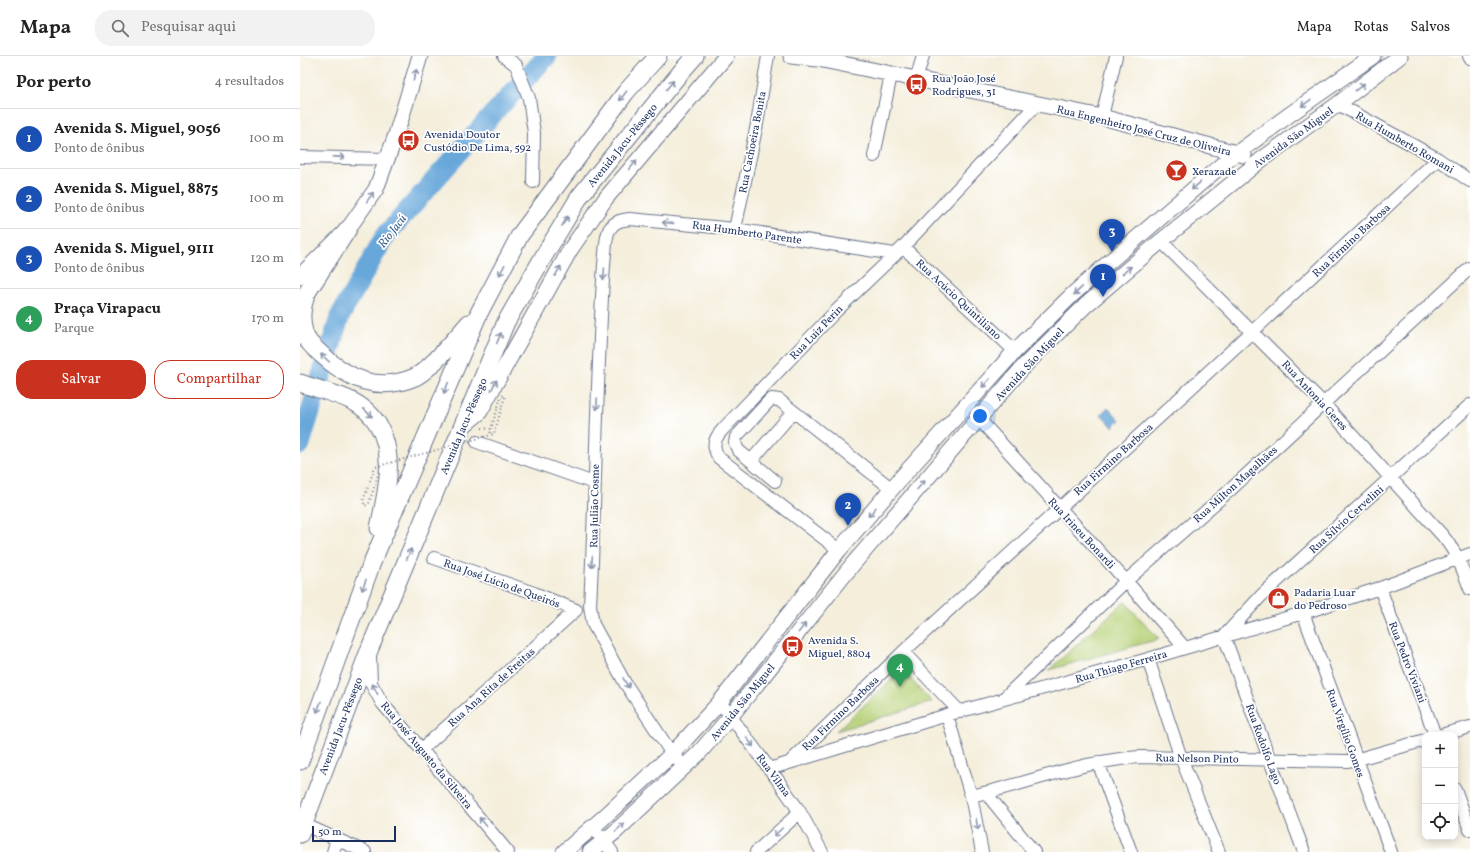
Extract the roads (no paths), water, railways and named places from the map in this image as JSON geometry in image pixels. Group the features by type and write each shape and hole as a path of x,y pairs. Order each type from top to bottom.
{"highway":[{"path":"300,761 371,565 479,312 520,236 626,92 658,56"},
{"name":"Avenida Jacu-Pêssego","path":"302,829 312,798 370,648 506,322 580,196 695,56"},
{"path":"348,229 308,291 304,299 301,315 307,340 345,374 366,382 381,384 394,383 417,376 447,348 479,312"},
{"path":"300,383 352,401 372,417 380,428 388,455 388,479 371,565"}],"main road":[{"path":"300,276 348,229 376,189 388,159 420,56"},
{"path":"462,426 479,413 570,250 606,198 726,56"},
{"name":"Rua Engenheiro José Cruz de Oliveira","path":"792,56 815,57 891,75 1102,117 1261,160"},
{"name":"Avenida São Miguel","path":"564,852 672,754 720,702 839,550 1015,351 1129,244 1237,153 1373,56"},
{"name":"Avenida São Miguel","path":"590,852 609,846 699,754 853,564 1025,365 1080,310 1161,241 1261,160 1338,104 1400,56"}],"street":[{"path":"504,56 516,65 529,98 534,133 533,182"},
{"name":"Rua Cachoeira Bonita","path":"735,229 757,124 768,56"},
{"path":"916,80 923,56"},
{"path":"1102,117 1116,56"},
{"path":"874,156 891,75"},
{"name":"Rua Luiz Perin","path":"839,550 720,458 715,451 715,441 717,436 823,325 898,250 1037,104"},
{"name":"Rua Humberto Romani","path":"1338,104 1438,159 1470,181"},
{"path":"300,157 388,159"},
{"name":"Rua Firmino Barbosa","path":"790,762 904,652 1438,159"},
{"name":"Rua Humberto Parente","path":"607,236 610,228 614,224 619,221 630,219 735,229 898,250"},
{"name":"Rua Julião Cosme","path":"607,236 604,270 594,483 594,528 590,615 625,683 672,754"},
{"name":"Rua Antonia Geres","path":"1161,241 1253,331 1323,403 1448,542 1464,556 1470,589"},
{"name":"Rua Acúcio Quintiliano","path":"898,250 1015,351"},
{"name":"Rua Milton Magalhães","path":"1001,700 1126,580 1229,491 1470,268"},
{"path":"775,481 736,447 735,440 768,401 772,399 779,400 892,489"},
{"name":"Rua Sílvio Cervelini","path":"1224,636 1262,594 1391,478 1470,404"},
{"path":"751,461 794,412"},
{"name":"Rua Irineu Bonardi","path":"979,418 1059,508 1126,580 1185,648"},
{"path":"477,442 594,483"},
{"name":"Rua Thiago Ferreira","path":"769,769 947,715 1148,659 1303,613 1380,588 1464,556"},
{"name":"Rua José Lúcio de Queirós","path":"434,558 534,593 576,610 562,623"},
{"name":"Rua Pedro Viviani","path":"1380,588 1434,732"},
{"path":"576,610 590,615"},
{"name":"Rua Virgílio Gomes","path":"1303,613 1391,852"},
{"name":"Rua Ana Rita de Freitas","path":"420,750 562,623"},
{"name":"Rua Rodolfo Lago","path":"1224,636 1304,852"},
{"name":"Rua José Augusto da Silveira","path":"370,648 371,683 382,704 508,852"},
{"path":"904,652 960,712"},
{"path":"1148,659 1181,758 1219,852"},
{"name":"Rua Vilma","path":"720,702 800,812 822,852"},
{"path":"947,715 971,796 982,852"},
{"path":"1452,732 1470,727"},
{"name":"Rua Nelson Pinto","path":"971,796 1098,762 1139,757 1270,758 1348,761 1422,741"},
{"path":"672,754 685,767"},
{"path":"1098,762 1131,852"},
{"path":"986,793 1034,852"},
{"path":"1458,797 1470,830"},
{"path":"756,852 800,812"},
{"path":"593,827 609,846"},
{"path":"302,829 337,839 365,852"},
{"path":"811,852 812,836"},
{"path":"333,852 337,839"}],"water":[{"path":"1108,407 1120,420 1113,427 1101,414"}],"waterway":[{"name":"Rio Jacú","path":"300,445 340,316 385,236 493,114 547,56"}],"place":[{"name":"Rua João José Rodrigues, 31","path":"916,84"},
{"name":"Avenida Doutor Custódio De Lima, 592","path":"408,140"},
{"name":"Xerazade","path":"1177,171"},
{"name":"Avenida S. Miguel, 9111","path":"1112,252"},
{"name":"Avenida S. Miguel, 9056","path":"1103,297"},
{"name":"Avenida S. Miguel, 8875","path":"848,526"},
{"name":"Padaria Luar do Pedroso","path":"1279,598"},
{"name":"Avenida S. Miguel, 8804","path":"792,646"},
{"name":"Praça Virapacu","path":"900,687"}]}
